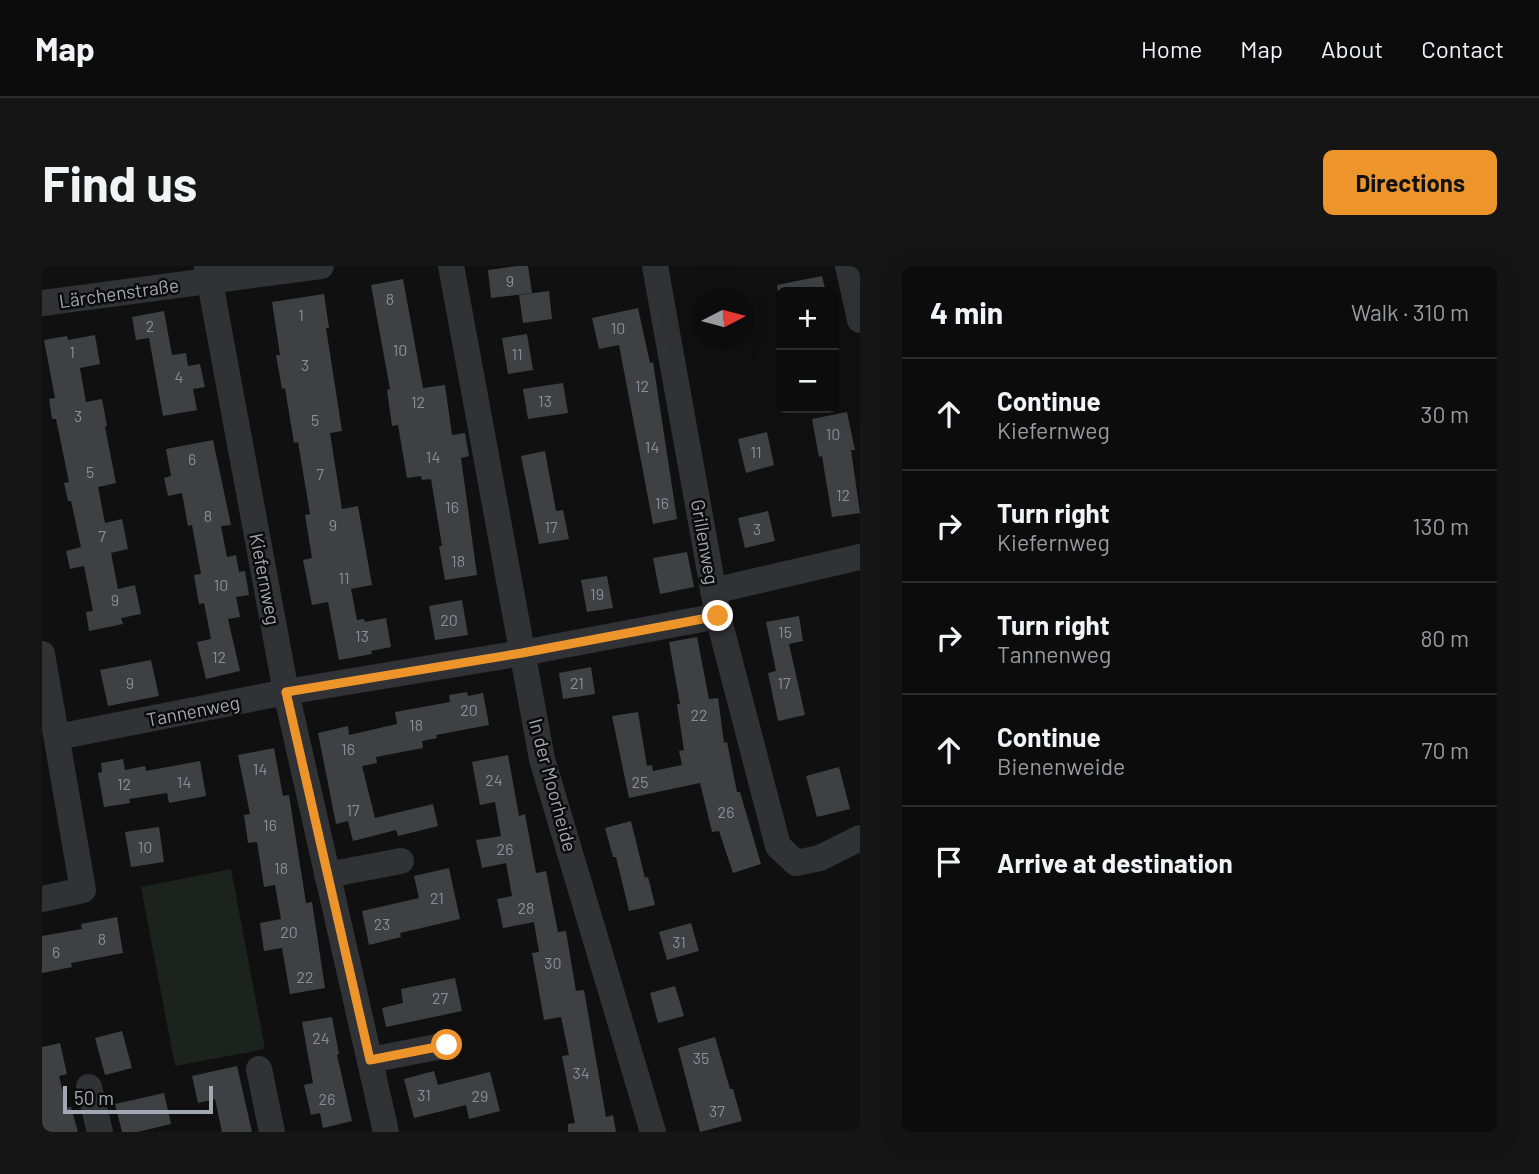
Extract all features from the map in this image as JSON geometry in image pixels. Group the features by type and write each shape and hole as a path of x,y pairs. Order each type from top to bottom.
{"street":[{"name":"Lärchenstraße","path":"42,303 208,273 321,266"},
{"name":"In der Moorheide","path":"451,266 542,759 653,1132"},
{"name":"Grillenweg","path":"655,266 716,603 778,846 796,863 820,858 860,838"},
{"path":"848,266 860,320"},
{"name":"Kiefernweg","path":"208,273 286,692 386,1132"},
{"name":"Tannenweg","path":"57,737 286,692 522,653 716,603 860,557"},
{"path":"42,654 83,890 42,899"},
{"path":"327,875 401,861"},
{"path":"370,1060 447,1045"},
{"path":"259,1069 272,1132"},
{"path":"89,1087 100,1132"}],"shaded area":[{"path":"231,869 265,1049 175,1066 141,887"}],"building":[{"path":"528,266 532,293 491,298 488,270"},
{"path":"822,276 825,287 777,287"},
{"path":"403,279 423,388 445,385 452,435 465,433 469,456 461,458 477,575 445,580 431,479 422,480 421,476 407,478 398,425 392,426 387,390 390,389 371,285"},
{"path":"549,291 552,319 523,323 519,295"},
{"path":"324,294 329,328 326,328 342,431 330,433 342,509 358,506 372,585 351,589 357,620 364,619 365,622 386,618 391,647 371,651 372,654 339,660 328,602 312,605 303,560 312,558 305,515 310,514 298,442 294,443 285,388 282,389 272,302"},
{"path":"638,308 650,363 653,362 677,519 653,524 619,345 599,349 592,318"},
{"path":"164,311 172,355 186,353 188,366 200,364 205,387 193,389 197,410 163,416 149,338 136,340 132,317"},
{"path":"527,334 533,370 508,374 502,338"},
{"path":"95,335 100,364 80,368 86,402 102,399 116,483 98,487 105,523 122,519 128,549 111,553 118,589 135,585 141,614 121,618 123,624 89,631 86,612 93,611 84,566 70,569 66,551 81,547 71,501 68,501 64,483 69,482 56,419 52,419 49,399 55,398 44,340 67,336 68,340"},
{"path":"563,383 568,413 528,419 523,389"},
{"path":"847,412 855,450 851,450 860,513 832,517 822,456 819,457 812,419"},
{"path":"767,432 774,465 746,473 738,439"},
{"path":"213,440 231,525 221,526 227,557 236,555 239,572 245,571 249,595 236,597 240,617 228,619 240,671 206,679 197,642 211,639 204,603 199,604 194,575 201,574 192,525 188,526 182,493 168,496 164,478 171,476 166,449"},
{"path":"545,451 556,511 563,510 569,539 539,544 521,456"},
{"path":"768,511 775,541 745,548 738,518"},
{"path":"687,552 694,587 660,594 653,558"},
{"path":"607,576 613,608 587,612 581,580"},
{"path":"462,600 468,635 435,640 429,606"},
{"path":"799,616 803,641 789,644 805,715 778,721 768,673 776,671 766,622"},
{"path":"697,637 709,699 718,698 724,743 727,742 737,792 740,792 761,864 733,873 719,831 712,832 700,783 629,798 612,716 638,712 647,766 652,765 653,771 682,765 679,751 684,750 677,704 680,704 669,642"},
{"path":"151,660 159,696 108,706 100,670"},
{"path":"591,667 595,694 563,699 559,673"},
{"path":"467,692 468,696 483,693 489,725 436,735 437,738 422,741 423,748 376,757 377,763 362,766 375,818 433,804 438,826 398,836 396,830 353,841 348,821 336,824 318,733 348,726 349,735 397,724 395,712 450,702 449,695"},
{"path":"274,748 283,796 289,795 306,903 312,902 325,988 290,994 282,948 264,951 260,923 281,919 275,885 264,887 257,842 248,843 244,815 250,814 238,755"},
{"path":"508,755 519,816 525,814 536,873 546,871 558,932 566,931 576,991 584,990 606,1117 613,1115 616,1132 568,1132 568,1124 575,1123 562,1056 569,1055 561,1017 544,1020 532,953 539,952 534,922 503,928 497,899 512,896 506,863 482,868 476,840 501,836 495,802 480,805 472,762"},
{"path":"123,759 125,770 145,766 146,771 200,761 206,796 169,803 167,793 129,799 130,803 104,807 98,773 102,772 101,763"},
{"path":"839,767 850,809 817,817 806,776"},
{"path":"631,821 645,878 648,877 655,905 629,911 616,857 613,857 605,828"},
{"path":"159,827 164,862 131,867 125,832"},
{"path":"449,868 460,919 400,933 401,937 369,945 362,911 419,898 414,876"},
{"path":"117,917 123,953 71,963 72,967 42,973 42,936 82,929 81,924"},
{"path":"691,923 699,951 667,960 659,932"},
{"path":"455,978 462,1011 386,1027 382,1008 403,1003 401,989"},
{"path":"675,986 684,1016 658,1023 650,993"},
{"path":"332,1017 339,1054 337,1055 352,1121 323,1128 320,1113 311,1115 304,1085 313,1083 302,1022"},
{"path":"122,1031 132,1068 105,1075 95,1038"},
{"path":"715,1037 742,1121 700,1132 678,1048"},
{"path":"60,1043 67,1074 59,1076 67,1108 71,1107 78,1132 42,1132 42,1047"},
{"path":"237,1066 252,1132 222,1132 215,1099 198,1103 192,1076"},
{"path":"434,1071 438,1085 490,1072 500,1111 469,1119 466,1105 414,1118 404,1079"},
{"path":"164,1093 171,1124 138,1132 122,1132 115,1104"}],"route":[{"path":"447,1045 370,1060 286,692 522,653 718,616"}]}
